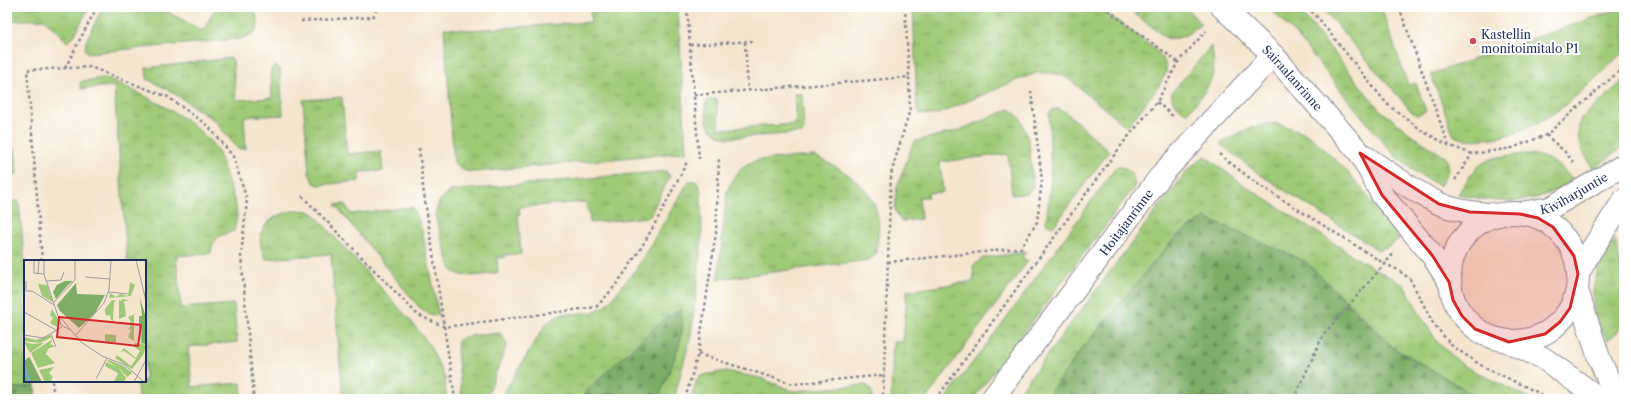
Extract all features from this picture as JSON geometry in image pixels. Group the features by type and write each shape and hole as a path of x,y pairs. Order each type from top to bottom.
{"street":[{"name":"Sairaalanrinne","path":"1224,8 1273,55 1360,153 1407,185 1439,204 1470,212 1510,214"},
{"name":"Hoitajanrinne","path":"992,399 1163,173 1273,55"},
{"name":"Sairaalanrinne","path":"1360,153 1382,196 1432,255 1449,282"},
{"name":"Kiviharjuntie","path":"1510,214 1550,208 1624,165"},
{"path":"1509,342 1527,340 1545,334 1560,322 1570,308 1577,282 1590,252 1624,200"},
{"path":"1600,399 1543,358 1509,342 1491,338 1475,329 1462,316 1453,300 1449,282 1451,264 1457,247 1468,232 1483,221 1510,214 1538,218 1553,227 1566,240 1574,256 1577,282 1599,358 1617,399"}],"path":[{"path":"65,68 97,7"},
{"path":"300,21 373,17 378,7"},
{"path":"687,7 699,159"},
{"path":"883,399 891,174 910,109 905,7"},
{"path":"1103,7 1178,62"},
{"path":"1307,7 1318,18 1387,104 1424,132 1448,145 1472,154 1512,148 1546,135 1624,67"},
{"path":"1399,7 1448,145"},
{"path":"936,399 1123,143 1158,102 1178,62 1224,8"},
{"path":"690,45 754,41"},
{"path":"745,42 748,90"},
{"path":"42,260 27,70 90,67 168,97 208,126 233,156 247,200 241,256 254,399"},
{"path":"694,95 909,77"},
{"path":"888,262 1021,248 1037,222 1042,180 1031,91"},
{"path":"1158,102 1196,136 1256,183 1385,264 1398,270 1410,280 1434,323 1451,345 1482,366 1544,396"},
{"path":"420,148 423,187 455,399"},
{"path":"685,399 698,354 716,233 719,157"},
{"path":"302,196 418,315 445,327 596,307 609,294 647,238 688,160"},
{"path":"1294,399 1323,335 1385,264"},
{"path":"698,354 792,384 884,375"},
{"path":"52,382 54,399"}],"highlighted area":[{"path":"1360,153 1439,204 1470,212 1520,214 1538,218 1553,227 1574,256 1578,274 1570,308 1560,322 1545,334 1509,342 1475,329 1462,316 1453,300 1449,282 1432,255 1382,195"}],"green space":[{"path":"7,7 89,7 74,36 67,42 44,19 7,21"},
{"path":"103,7 158,7 203,31 216,7 253,7 258,20 258,25 255,32 238,39 88,53 85,50 86,41"},
{"path":"590,7 678,7 686,152 475,172 466,171 459,168 454,163 444,28 471,30 591,22"},
{"path":"913,7 1099,7 1156,50 1164,61 1166,73 1159,86 1127,127 1070,80 1062,75 1051,73 1037,73 1022,78 940,113 933,115 920,114 917,108"},
{"path":"1126,7 1186,7 1201,24 1189,33 1180,37 1171,39 1166,38"},
{"path":"1268,7 1294,7 1311,24 1378,108 1412,135 1445,157 1448,168 1440,186 1420,175 1396,157 1298,37"},
{"path":"1321,7 1381,7 1408,85 1416,83 1426,111 1417,115 1412,112"},
{"path":"1624,7 1624,51 1580,93 1548,117 1513,133 1478,140 1463,139 1454,136 1431,74"},
{"path":"1211,46 1214,67 1210,83 1187,114 1174,102 1172,92"},
{"path":"231,58 233,61 236,100 272,98 271,69 275,65 280,69 283,115 244,117 246,149 238,149 215,121 169,90 147,79 146,68"},
{"path":"103,78 110,79 155,101 199,130 211,142 219,154 236,206 237,217 234,231 215,240 211,253 176,256 181,308 234,304 237,342 188,347 192,387 241,383 242,399 138,399 137,382 146,382 146,260 127,260 114,86 81,89 80,83 83,81"},
{"path":"1624,80 1624,146 1593,169 1583,151 1579,139 1578,133 1581,119"},
{"path":"794,94 802,94 804,129 802,133 727,138 715,133 707,122 705,104 708,100 717,99 719,129 796,124"},
{"path":"342,97 347,154 381,151 383,171 359,172 359,181 318,185 313,182 309,173 303,100"},
{"path":"1010,109 1021,119 1029,142 1033,187 1028,193 1012,195 1008,154 940,162 943,192 928,193 928,197 919,197 921,219 901,221 895,210 897,187 913,143 957,131"},
{"path":"1054,109 1059,109 1067,113 1109,151 1053,227 1046,223 1051,179 1049,113"},
{"path":"1275,123 1303,132 1313,139 1341,165 1360,186 1399,239 1389,246 1378,250 1259,174 1220,144 1246,130 1260,125"},
{"path":"7,148 15,148 17,174 7,175"},
{"path":"1526,154 1542,157 1553,162 1574,180 1550,193 1525,200 1502,201 1480,199 1458,194 1479,166 1488,160 1498,157"},
{"path":"814,156 845,172 863,187 870,196 875,206 879,222 876,254 869,260 718,279 727,191 735,175 748,163 759,160"},
{"path":"1205,156 1239,182 1363,262 1404,285 1438,343 1464,366 1531,399 1481,399 1394,348 1305,261 1086,344 1045,399 1014,399 1161,204 1188,170"},
{"path":"1117,166 1125,168 1130,172 1135,186 973,399 945,399 1005,320"},
{"path":"666,171 670,176 649,217 590,223 589,210 587,210 586,202 519,207 520,214 518,214 521,254 504,255 504,258 497,258 498,273 466,276 455,272 450,268 435,215 439,202 449,191"},
{"path":"689,181 695,181 699,184 701,192 702,233 691,335 674,399 500,399 546,324 560,314 590,313 606,306 636,269"},
{"path":"19,201 24,260 24,382 35,382 35,386 7,389 7,202"},
{"path":"345,204 351,214 412,207 416,212 422,231 439,316 428,314 419,307 335,205"},
{"path":"298,210 308,211 314,214 411,321 430,346 445,378 446,399 343,399 331,254 266,259 262,249 260,240 266,225 279,215"},
{"path":"1205,218 1305,261 1394,348 1481,399 1045,399 1086,344 1176,236"},
{"path":"1615,239 1621,271 1624,309 1620,329 1608,340 1600,328 1595,315 1593,302 1596,275 1607,250"},
{"path":"1026,252 1022,257 1028,261 926,399 891,399 893,342 903,342 907,291 974,281 973,266 983,258"},
{"path":"681,309 682,331 672,366 658,399 584,399 584,393 665,318"},
{"path":"500,333 507,344 486,399 462,399 457,351 458,340 468,336"},
{"path":"726,371 764,379 792,391 867,385 872,392 872,399 691,399 697,379 703,375"},
{"path":"35,386 36,399 7,399 7,389"}],"place":[{"name":"Kastellin monitoimitalo P1","path":"1473,41"}]}
